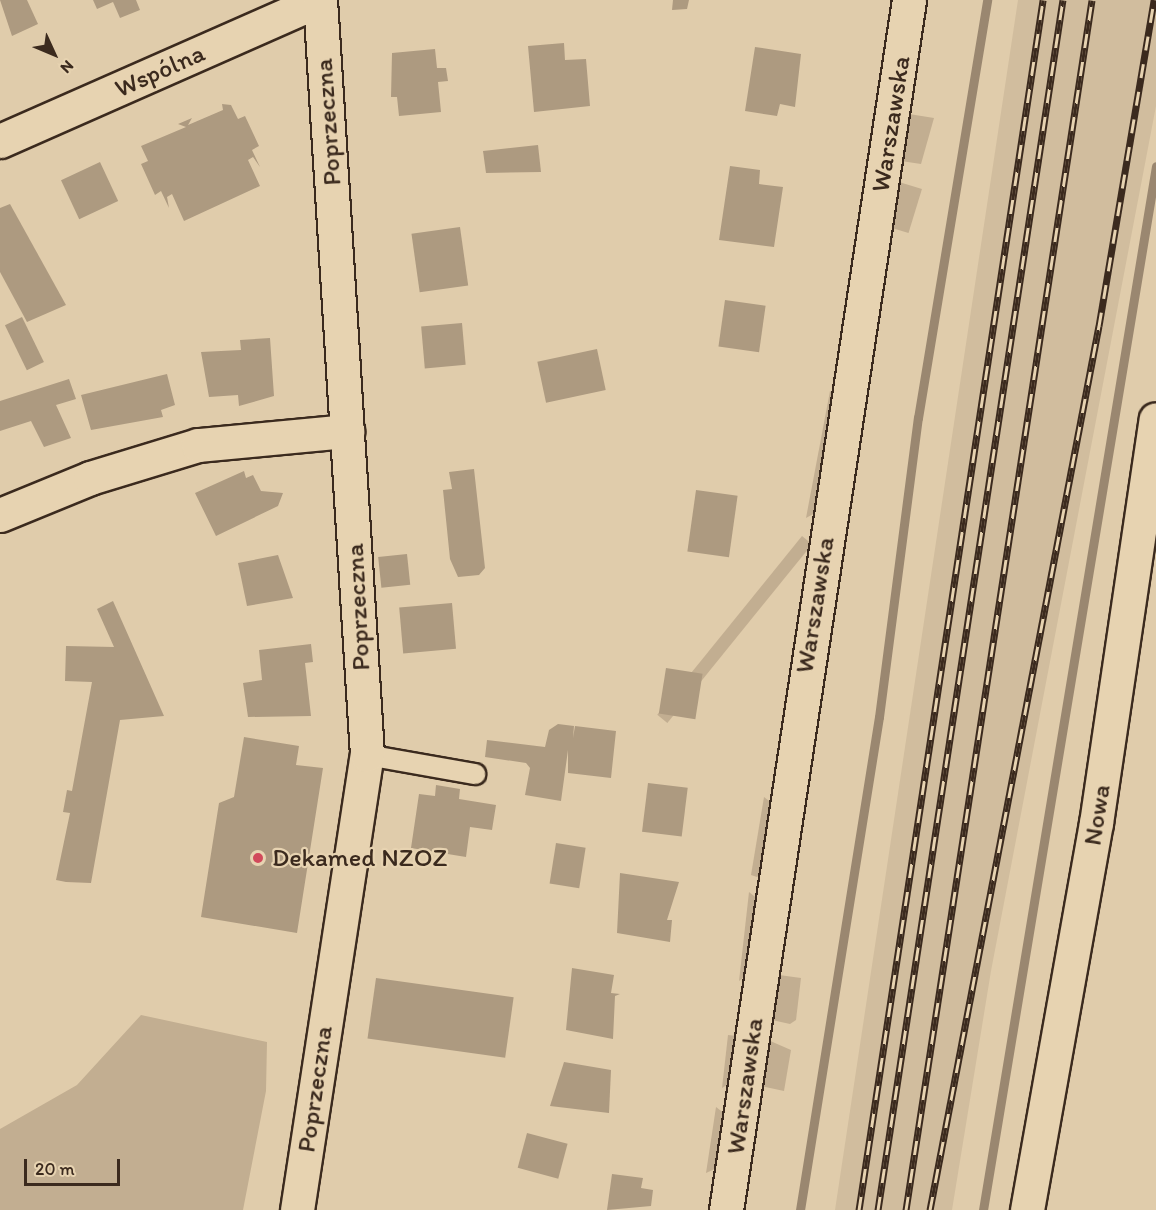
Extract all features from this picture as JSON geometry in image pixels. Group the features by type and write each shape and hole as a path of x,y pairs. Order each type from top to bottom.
{"street":[{"name":"Wspólna","path":"0,141 320,0"},
{"name":"Poprzeczna","path":"297,1210 367,755 320,0"},
{"name":"Warszawska","path":"726,1210 909,0"},
{"name":"Nowa","path":"1027,1210 1096,823 1156,419"},
{"path":"0,515 90,478 198,445 347,431"}],"lane":[{"path":"367,755 475,774"}],"shaded area":[{"path":"1018,0 1156,0 1156,106 991,971 952,1210 835,1210"},
{"path":"909,114 934,118 921,164 901,161"},
{"path":"899,182 922,189 909,233 886,226"},
{"path":"830,391 835,397 817,512 806,518"},
{"path":"802,536 812,544 667,723 657,715"},
{"path":"764,797 773,804 764,871 757,877 751,875"},
{"path":"749,892 759,900 747,975 739,981"},
{"path":"779,975 801,978 796,1020 790,1024 772,1020"},
{"path":"141,1015 267,1042 266,1091 243,1210 0,1210 0,1129 77,1085"},
{"path":"728,1035 737,1036 730,1083 722,1088"},
{"path":"768,1040 791,1050 784,1091 761,1086"},
{"path":"716,1107 725,1114 717,1168 706,1173"}],"building":[{"path":"0,0 27,0 38,24 12,36"},
{"path":"93,0 136,0 140,10 120,18 113,2 97,9"},
{"path":"673,0 689,0 687,9 672,10"},
{"path":"564,43 565,60 586,59 590,106 534,112 528,46"},
{"path":"755,47 801,54 795,107 780,104 777,116 745,111"},
{"path":"435,49 437,68 446,68 448,81 438,82 441,112 399,116 397,97 391,97 392,53"},
{"path":"222,104 231,105 238,119 245,116 259,146 252,150 260,167 253,157 248,160 260,186 184,221 172,194 167,197 169,208 161,191 155,195 141,164 148,161 141,146 186,127 178,124 192,118 188,125 223,110"},
{"path":"538,145 541,172 486,173 483,151"},
{"path":"100,162 118,201 79,219 61,180"},
{"path":"730,166 760,170 759,184 783,187 774,247 719,240"},
{"path":"10,204 66,305 27,322 0,272 0,208"},
{"path":"460,227 468,285 420,292 411,234"},
{"path":"725,300 766,306 759,352 718,347"},
{"path":"22,317 44,362 27,370 5,325"},
{"path":"462,323 466,365 425,368 421,327"},
{"path":"270,338 274,396 239,406 238,395 209,397 201,352 241,350 240,340"},
{"path":"597,349 606,390 546,403 537,362"},
{"path":"167,374 175,405 161,410 163,417 91,430 81,395"},
{"path":"69,379 76,399 56,405 71,438 44,447 31,421 0,431 0,401"},
{"path":"474,469 485,568 479,575 458,577 450,559 443,490 452,489 449,472"},
{"path":"244,471 246,478 253,475 261,491 283,493 278,506 216,536 195,493"},
{"path":"696,490 738,496 729,557 687,551"},
{"path":"407,554 410,585 381,588 378,557"},
{"path":"278,555 293,598 247,606 238,563"},
{"path":"113,601 164,716 120,720 91,883 66,882 56,880 70,813 63,812 67,790 72,791 92,682 65,681 66,646 114,647 97,609"},
{"path":"452,603 456,649 403,653 399,608"},
{"path":"311,644 313,662 305,663 311,716 248,717 243,683 262,680 259,650"},
{"path":"666,668 703,674 695,719 659,713"},
{"path":"558,724 574,726 573,738 575,726 616,731 611,778 568,773 568,750 561,801 525,795 530,768 526,763 485,757 487,740 545,747 549,730"},
{"name":"Dekamed NZOZ","path":"244,737 299,746 296,765 323,768 297,933 201,917 219,803 234,797"},
{"path":"648,783 688,788 682,837 642,832"},
{"path":"436,785 460,789 459,799 496,805 492,830 470,827 466,857 411,848 419,794 435,796"},
{"path":"556,843 586,848 579,888 550,883"},
{"path":"620,873 679,882 667,920 672,920 670,942 617,933"},
{"path":"572,968 614,975 611,993 620,994 615,996 613,1039 566,1030"},
{"path":"376,978 514,997 505,1058 368,1038"},
{"path":"564,1062 611,1070 609,1113 550,1106"},
{"path":"527,1133 568,1144 558,1179 518,1168"},
{"path":"612,1174 643,1178 641,1188 653,1190 651,1206 607,1210"}],"waterway":[{"path":"800,1210 879,717 918,418 987,0"},
{"path":"983,1210 1156,166"}],"railway":[{"path":"859,1210 1043,0"},
{"path":"878,1210 1063,0"},
{"path":"906,1210 1092,0"},
{"path":"930,1210 1099,326 1154,0"}],"place":[{"name":"Dekamed NZOZ","path":"258,858"}]}
